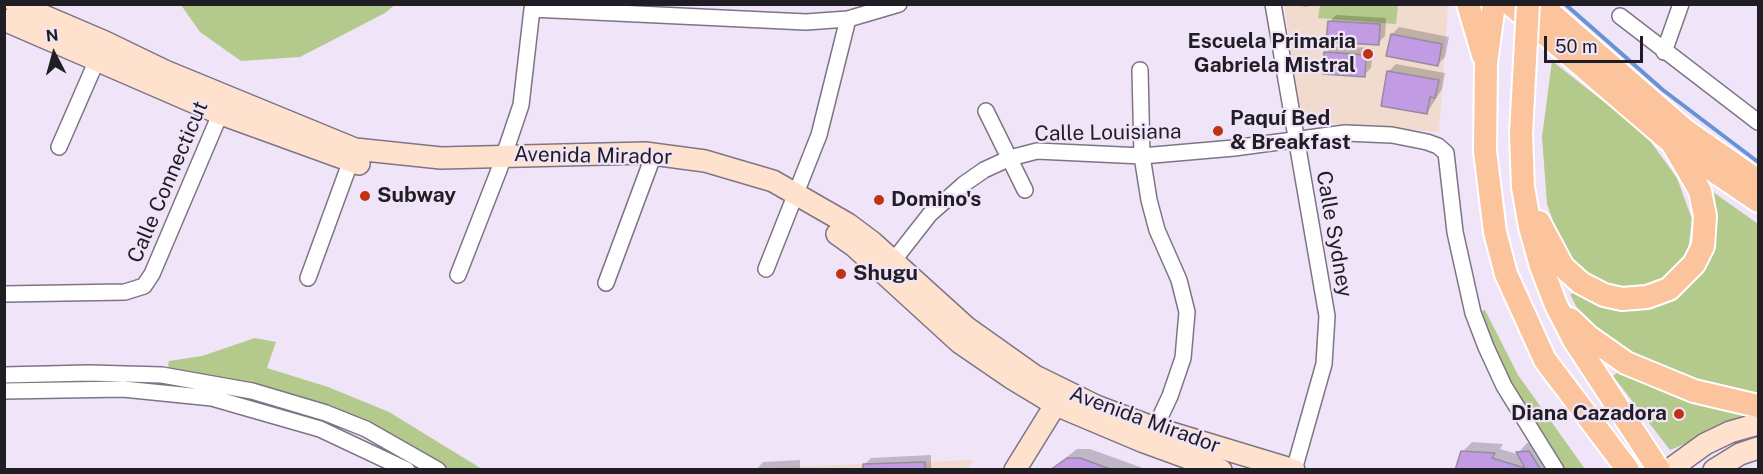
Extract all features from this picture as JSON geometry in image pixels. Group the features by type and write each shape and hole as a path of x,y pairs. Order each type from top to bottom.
{"main road":[{"name":"Avenida Mirador","path":"16,4 100,51"},
{"path":"1468,4 1486,63"},
{"path":"1510,4 1672,143 1758,201"},
{"path":"1528,4 1521,134 1522,187 1530,227 1556,305 1574,340 1659,470"},
{"path":"1540,4 1686,131 1758,181"},
{"path":"1492,15 1486,63 1485,140 1495,232 1506,274 1545,360 1628,470"},
{"name":"Avenida Mirador","path":"4,20 165,71 224,105 352,156 385,154 502,163 651,160 734,168 848,224 889,267 1060,398 1144,442 1221,470"},
{"path":"1522,187 1563,267 1581,283 1604,295 1622,299 1647,297 1668,290 1683,277 1703,246 1706,216 1700,191 1672,143"},
{"path":"1556,305 1588,337 1626,363 1694,391 1758,406"},
{"name":"Avenida Mirador","path":"1060,398 1294,469"},
{"path":"1015,470 1060,398"},
{"path":"1669,470 1713,440 1730,432 1758,424"},
{"path":"1714,470 1740,454 1758,448"}],"street":[{"path":"458,275 502,163 521,105 532,9 780,22 848,19 900,4"},
{"name":"Calle Sydney","path":"1273,4 1327,316 1324,364 1294,469"},
{"path":"1664,52 1681,4"},
{"path":"1620,16 1758,122"},
{"path":"766,269 828,108 848,19"},
{"path":"59,147 100,51"},
{"path":"1140,70 1142,156 1157,230 1179,280 1186,312 1183,358 1170,396 1155,428"},
{"name":"Calle Connecticut","path":"4,294 125,292 144,286 152,274 224,105"},
{"path":"986,111 1026,190"},
{"name":"Calle Louisiana","path":"889,267 930,214 984,170 1010,158 1037,151 1142,156 1345,133 1392,135 1427,142 1438,146 1446,153 1455,232 1473,313 1504,386 1556,470"},
{"path":"308,278 352,156"},
{"path":"606,283 651,160"},
{"path":"88,373 89,388"},
{"path":"4,375 88,373 162,375 252,391 326,412 374,434 438,470"},
{"path":"4,391 89,388 160,391 212,398 320,429 407,470"},
{"path":"320,429 326,412"}],"shaded area":[{"name":"Escuela Primaria Gabriela Mistral","path":"1284,5 1448,5 1439,132 1302,121"},
{"path":"974,460 968,470 755,468"}],"green space":[{"path":"181,5 395,5 385,13 300,57 241,61 200,32"},
{"path":"1320,5 1398,5 1396,24 1318,18"},
{"path":"1552,61 1645,134 1677,178 1692,219 1687,258 1650,290 1611,292 1577,270 1560,241 1547,204 1542,137"},
{"path":"1706,187 1758,224 1758,398 1664,374 1631,359 1579,312 1570,294 1576,293 1605,308 1641,310 1668,297 1694,277"},
{"path":"1485,310 1518,375 1585,469 1564,469 1520,409 1475,313"},
{"path":"255,338 276,342 267,368 328,387 389,412 482,469 443,469 374,430 173,378 168,365 169,361 202,356"},
{"path":"1619,371 1757,415 1670,450 1613,376"}],"building":[{"path":"1328,21 1380,24 1379,45 1326,42"},
{"path":"1391,34 1442,44 1438,66 1386,56"},
{"path":"1324,52 1366,55 1365,77 1323,74"},
{"path":"1387,71 1439,80 1435,98 1430,97 1427,114 1381,106"},
{"path":"1461,451 1495,453 1492,458 1525,468 1516,452 1529,451 1541,470 1455,470"},
{"path":"1067,458 1080,458 1113,470 1050,470"},
{"path":"925,462 925,470 863,470 863,464"}],"waterway":[{"path":"1565,4 1663,90 1758,162"}],"place":[{"name":"Escuela Primaria Gabriela Mistral","path":"1368,54"},
{"name":"Paquí Bed & Breakfast","path":"1218,131"},
{"name":"Subway","path":"365,196"},
{"name":"Domino's","path":"879,200"},
{"name":"Shugu","path":"841,274"},
{"name":"Diana Cazadora","path":"1679,414"}]}
